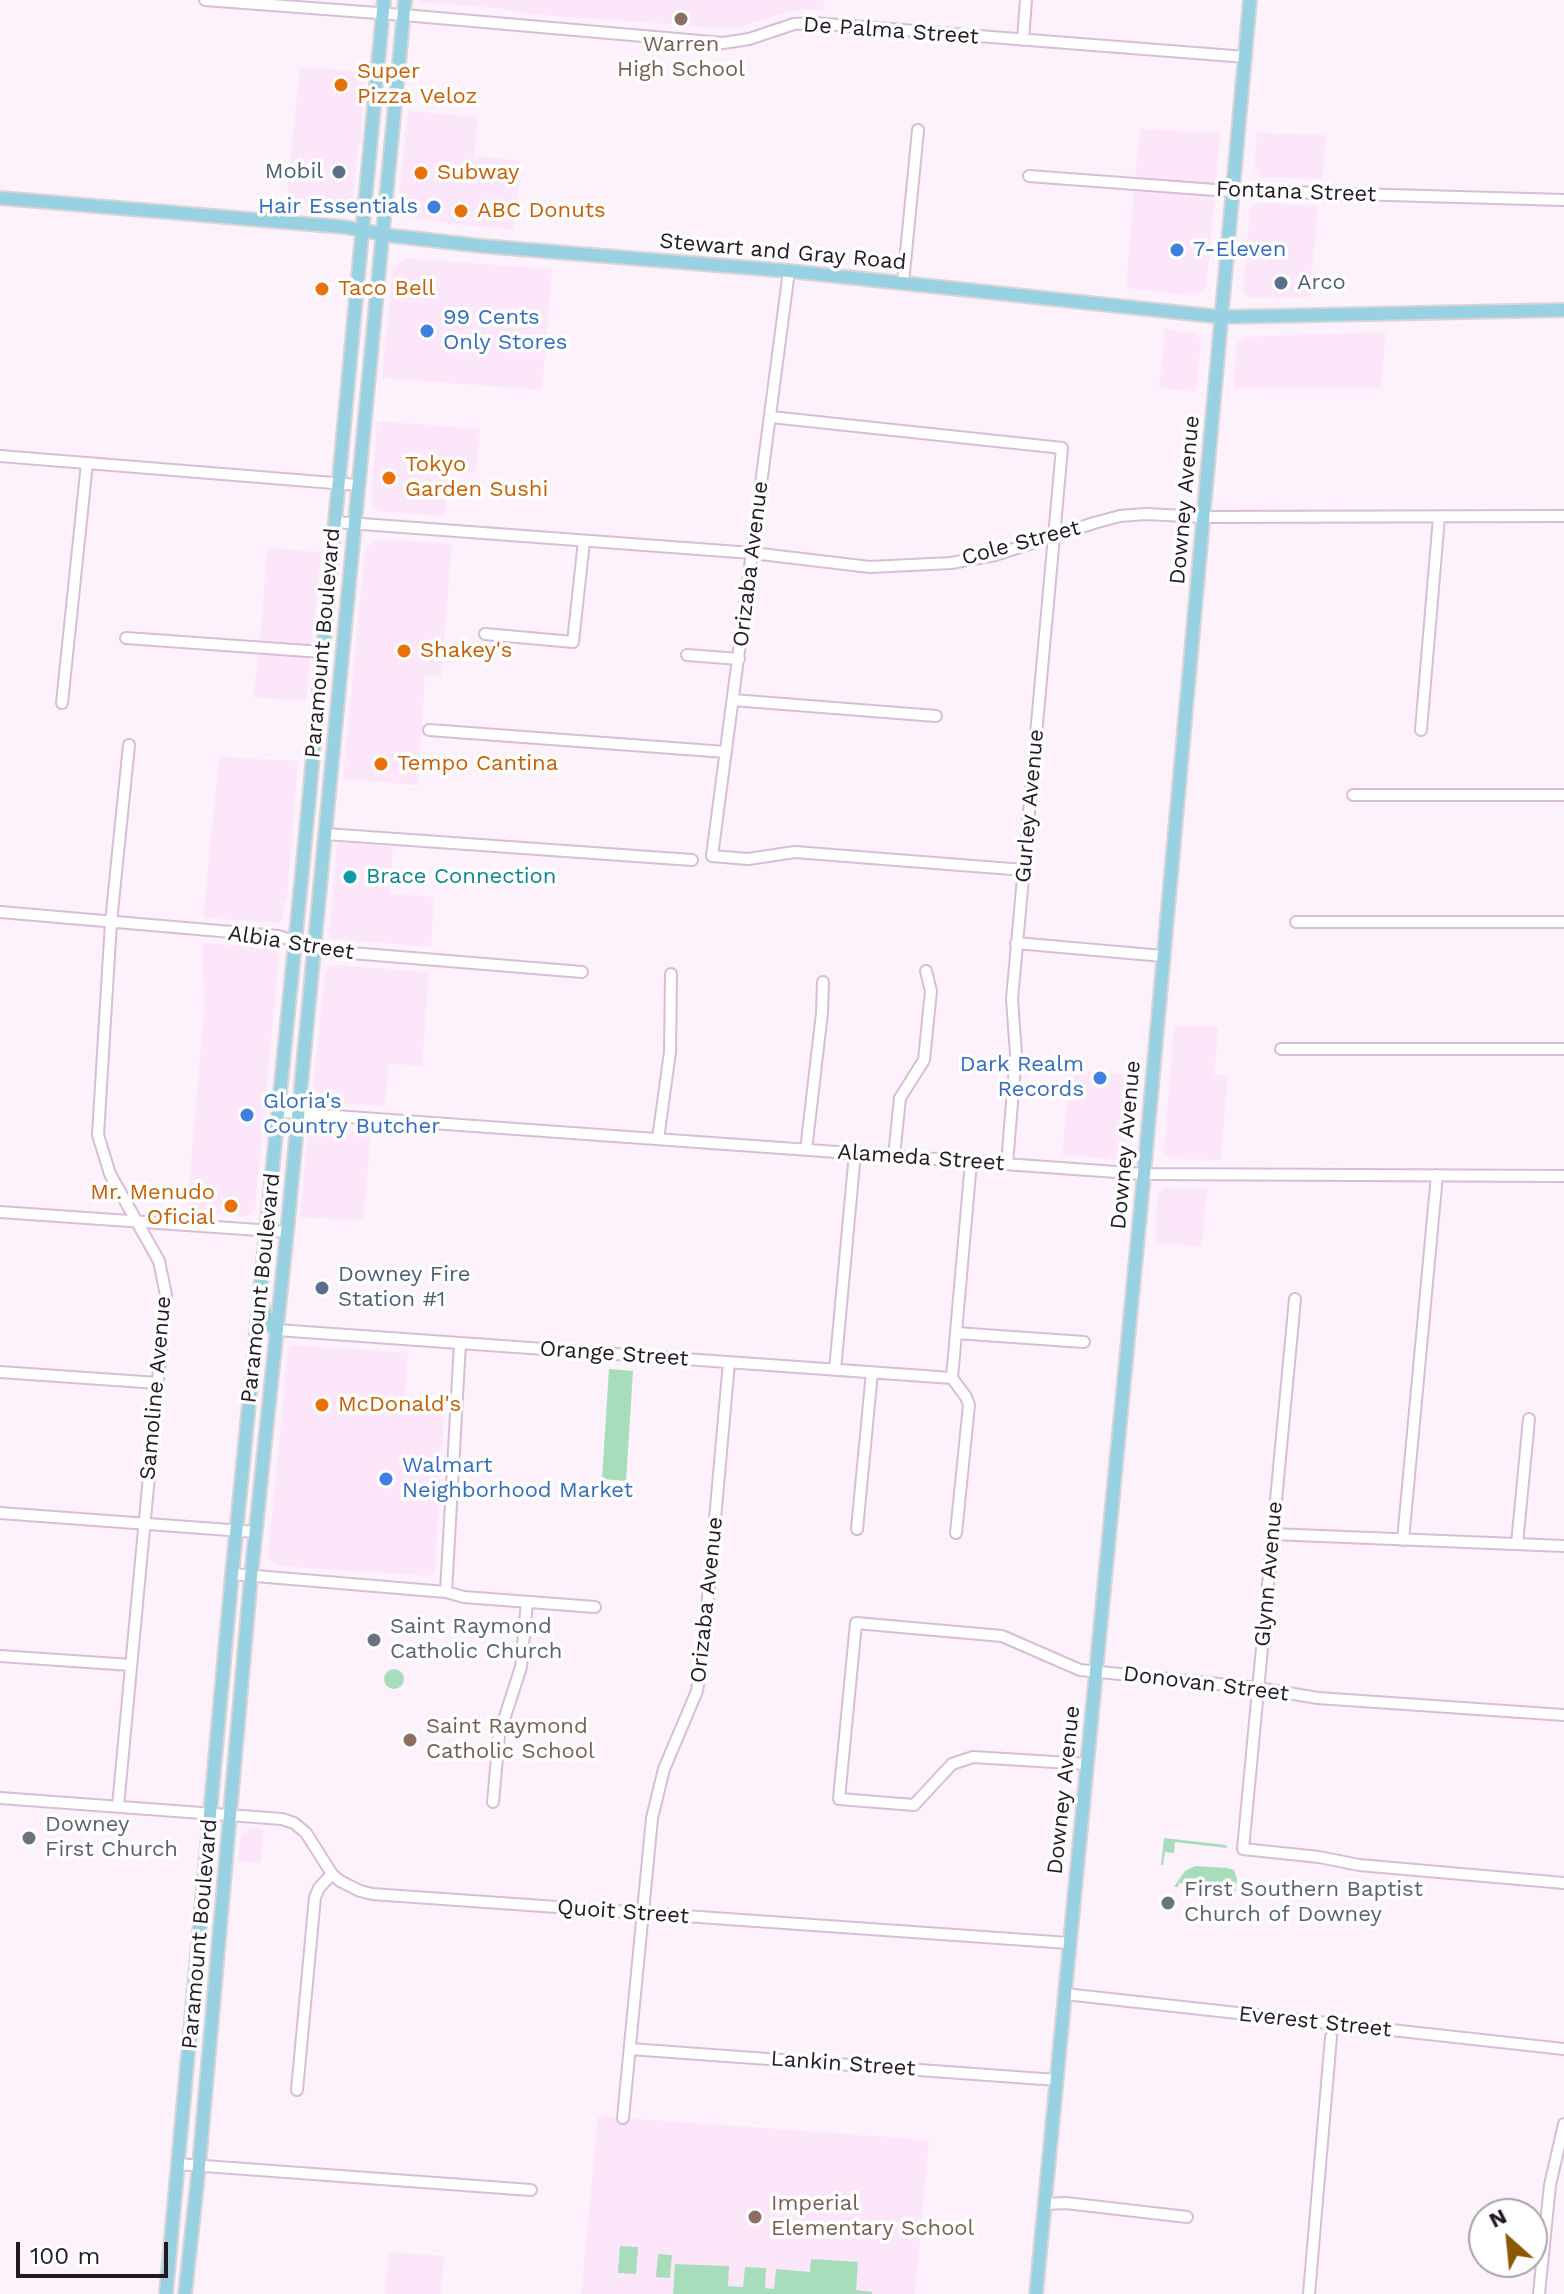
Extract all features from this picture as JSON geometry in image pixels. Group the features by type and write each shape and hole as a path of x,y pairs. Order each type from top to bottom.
{"main road":[{"name":"Paramount Boulevard","path":"185,2294 251,1576 326,834 405,0"},
{"name":"Downey Avenue","path":"1036,2294 1144,1174 1250,0"},
{"name":"Paramount Boulevard","path":"166,2294 236,1531 384,7"},
{"name":"Stewart and Gray Road","path":"0,198 363,230 493,247 789,271 1222,317 1564,310"},
{"path":"259,1297 269,1325 277,1330"}],"street":[{"name":"De Palma Street","path":"205,0 384,7 404,15 723,43 743,41 787,26 813,23 1246,57"},
{"path":"1023,40 1026,0"},
{"path":"903,283 918,130"},
{"name":"Fontana Street","path":"1029,176 1234,190 1564,200"},
{"name":"Orizaba Avenue","path":"789,271 712,856 748,859 795,852 1024,870"},
{"name":"Gurley Avenue","path":"771,417 1062,448 1011,1005 1016,1054 1007,1164"},
{"path":"0,456 358,485"},
{"path":"62,703 87,463"},
{"name":"Cole Street","path":"335,522 752,553 870,567 907,567 995,555 1120,516 1564,516"},
{"path":"1421,730 1439,517"},
{"path":"485,634 573,642 584,541"},
{"path":"126,638 322,652"},
{"path":"687,655 739,659"},
{"path":"733,700 936,716"},
{"path":"429,730 726,752"},
{"name":"Samoline Avenue","path":"118,1806 165,1306 159,1261 110,1174 98,1135 111,922 129,745"},
{"path":"1353,795 1564,795"},
{"path":"326,834 692,860"},
{"name":"Albia Street","path":"0,912 278,936 327,951 582,972"},
{"path":"1296,922 1564,922"},
{"path":"1016,943 1163,956"},
{"path":"894,1156 900,1098 924,1060 931,991 926,971"},
{"path":"658,1139 670,1052 671,974"},
{"path":"806,1150 823,982"},
{"path":"1281,1049 1564,1049"},
{"name":"Alameda Street","path":"279,1112 1144,1174 1564,1176"},
{"path":"835,1370 855,1153"},
{"path":"956,1533 969,1405 952,1378 971,1162"},
{"path":"1403,1540 1437,1175"},
{"path":"0,1212 287,1232"},
{"name":"Glynn Avenue","path":"1295,1299 1243,1849 1319,1857 1359,1865 1564,1883"},
{"name":"Orange Street","path":"277,1330 952,1378"},
{"path":"956,1333 1084,1342"},
{"path":"446,1592 460,1343"},
{"name":"Orizaba Avenue","path":"623,2118 655,1801 666,1765 698,1689 712,1568 729,1362"},
{"path":"0,1372 158,1383"},
{"path":"857,1529 872,1372"},
{"path":"1517,1544 1529,1419"},
{"path":"0,1513 256,1532"},
{"path":"1272,1534 1564,1546"},
{"path":"232,1574 595,1607"},
{"path":"493,1802 500,1732 521,1667 527,1602"},
{"name":"Donovan Street","path":"1087,1764 973,1757 952,1764 914,1805 839,1799 856,1623 989,1633 1016,1641 1080,1670 1258,1688 1316,1698 1564,1715"},
{"path":"0,1656 131,1665"},
{"name":"Quoit Street","path":"0,1798 276,1817 294,1823 306,1833 332,1874 349,1887 372,1894 1069,1943"},
{"path":"297,2090 315,1897 332,1874"},
{"name":"Everest Street","path":"1065,1994 1564,2049"},
{"path":"1309,2294 1331,2037"},
{"name":"Lankin Street","path":"630,2049 1057,2080"},
{"path":"1539,2294 1550,2185 1564,2124"},
{"path":"177,2164 531,2190"},
{"path":"1045,2204 1066,2203 1187,2217"}],"shaded area":[{"name":"Warren High School","path":"419,0 824,0 823,10 803,9 736,28 719,28 529,14"},
{"path":"300,67 365,72 361,143 358,143 353,198 342,207 286,203"},
{"path":"408,111 478,117 474,156 521,161 514,230 446,223 406,217 399,213"},
{"path":"1140,129 1220,133 1216,186 1135,180"},
{"path":"1257,133 1326,135 1322,179 1260,177 1254,170"},
{"path":"1134,189 1215,196 1206,288 1196,296 1126,288"},
{"path":"1258,203 1318,206 1310,297 1249,298 1243,289 1250,209"},
{"path":"405,258 552,269 542,390 382,378 393,269"},
{"path":"1165,329 1195,333 1201,340 1196,392 1159,388"},
{"path":"1386,332 1381,388 1234,389 1236,344 1245,337"},
{"path":"377,421 480,429 476,473 448,471 445,516 378,511 373,507"},
{"path":"376,539 452,544 441,677 425,676 418,785 343,779 365,549"},
{"path":"267,548 321,552 306,701 253,697"},
{"path":"219,757 298,761 287,900 279,923 203,918"},
{"path":"337,842 393,847 390,893 434,897 431,947 329,937"},
{"path":"202,943 273,948 279,957 255,1209 247,1216 187,1212 204,1009"},
{"path":"330,966 429,972 422,1066 389,1064 385,1106 317,1102 312,1098 325,972"},
{"path":"1174,1026 1219,1027 1214,1075 1228,1075 1221,1160 1168,1159 1164,1154"},
{"path":"1070,1070 1133,1075 1126,1153 1120,1160 1062,1155"},
{"path":"315,1128 371,1133 363,1221 300,1217 308,1134"},
{"path":"1165,1188 1207,1188 1202,1247 1156,1243 1157,1195"},
{"path":"293,1345 408,1353 405,1396 445,1399 435,1570 429,1576 277,1566 268,1558 288,1348"},
{"path":"249,1828 263,1829 261,1863 238,1861 241,1836"},
{"name":"Imperial Elementary School","path":"598,2116 929,2140 915,2294 581,2294"},
{"path":"389,2252 444,2256 441,2294 385,2294"}],"green space":[{"path":"609,1369 633,1371 626,1481 602,1479"},
{"path":"390,1669 398,1669 404,1679 398,1689 390,1689 384,1683 384,1675"},
{"path":"1164,1838 1226,1845 1227,1848 1175,1842 1174,1853 1165,1852 1161,1865"},
{"path":"1195,1866 1234,1870 1237,1879 1235,1894 1193,1890 1193,1884 1179,1883 1178,1887 1174,1887 1185,1871"},
{"path":"620,2246 638,2247 636,2274 618,2273"},
{"path":"658,2254 672,2255 670,2278 656,2277"},
{"path":"811,2259 858,2262 856,2290 872,2294 673,2294 675,2264 729,2266 728,2286 743,2287 745,2267 766,2268 765,2288 774,2289 776,2269 810,2272"}],"place":[{"name":"Warren High School","path":"681,19"},
{"name":"Super Pizza Veloz","path":"341,85"},
{"name":"Mobil","path":"339,172"},
{"name":"Subway","path":"421,173"},
{"name":"Hair Essentials","path":"434,207"},
{"name":"ABC Donuts","path":"461,211"},
{"name":"7-Eleven","path":"1177,250"},
{"name":"Arco","path":"1281,283"},
{"name":"Taco Bell","path":"322,289"},
{"name":"99 Cents Only Stores","path":"427,331"},
{"name":"Tokyo Garden Sushi","path":"389,478"},
{"name":"Shakey's","path":"404,651"},
{"name":"Tempo Cantina","path":"381,764"},
{"name":"Brace Connection","path":"350,877"},
{"name":"Dark Realm Records","path":"1100,1078"},
{"name":"Gloria's Country Butcher","path":"247,1115"},
{"name":"Mr. Menudo Oficial","path":"231,1206"},
{"name":"Downey Fire Station #1","path":"322,1288"},
{"name":"McDonald's","path":"322,1405"},
{"name":"Walmart Neighborhood Market","path":"386,1479"},
{"name":"Saint Raymond Catholic Church","path":"374,1640"},
{"name":"Saint Raymond Catholic School","path":"410,1740"},
{"name":"Downey First Church","path":"29,1838"},
{"name":"First Southern Baptist Church of Downey","path":"1168,1903"},
{"name":"Imperial Elementary School","path":"755,2217"}]}
